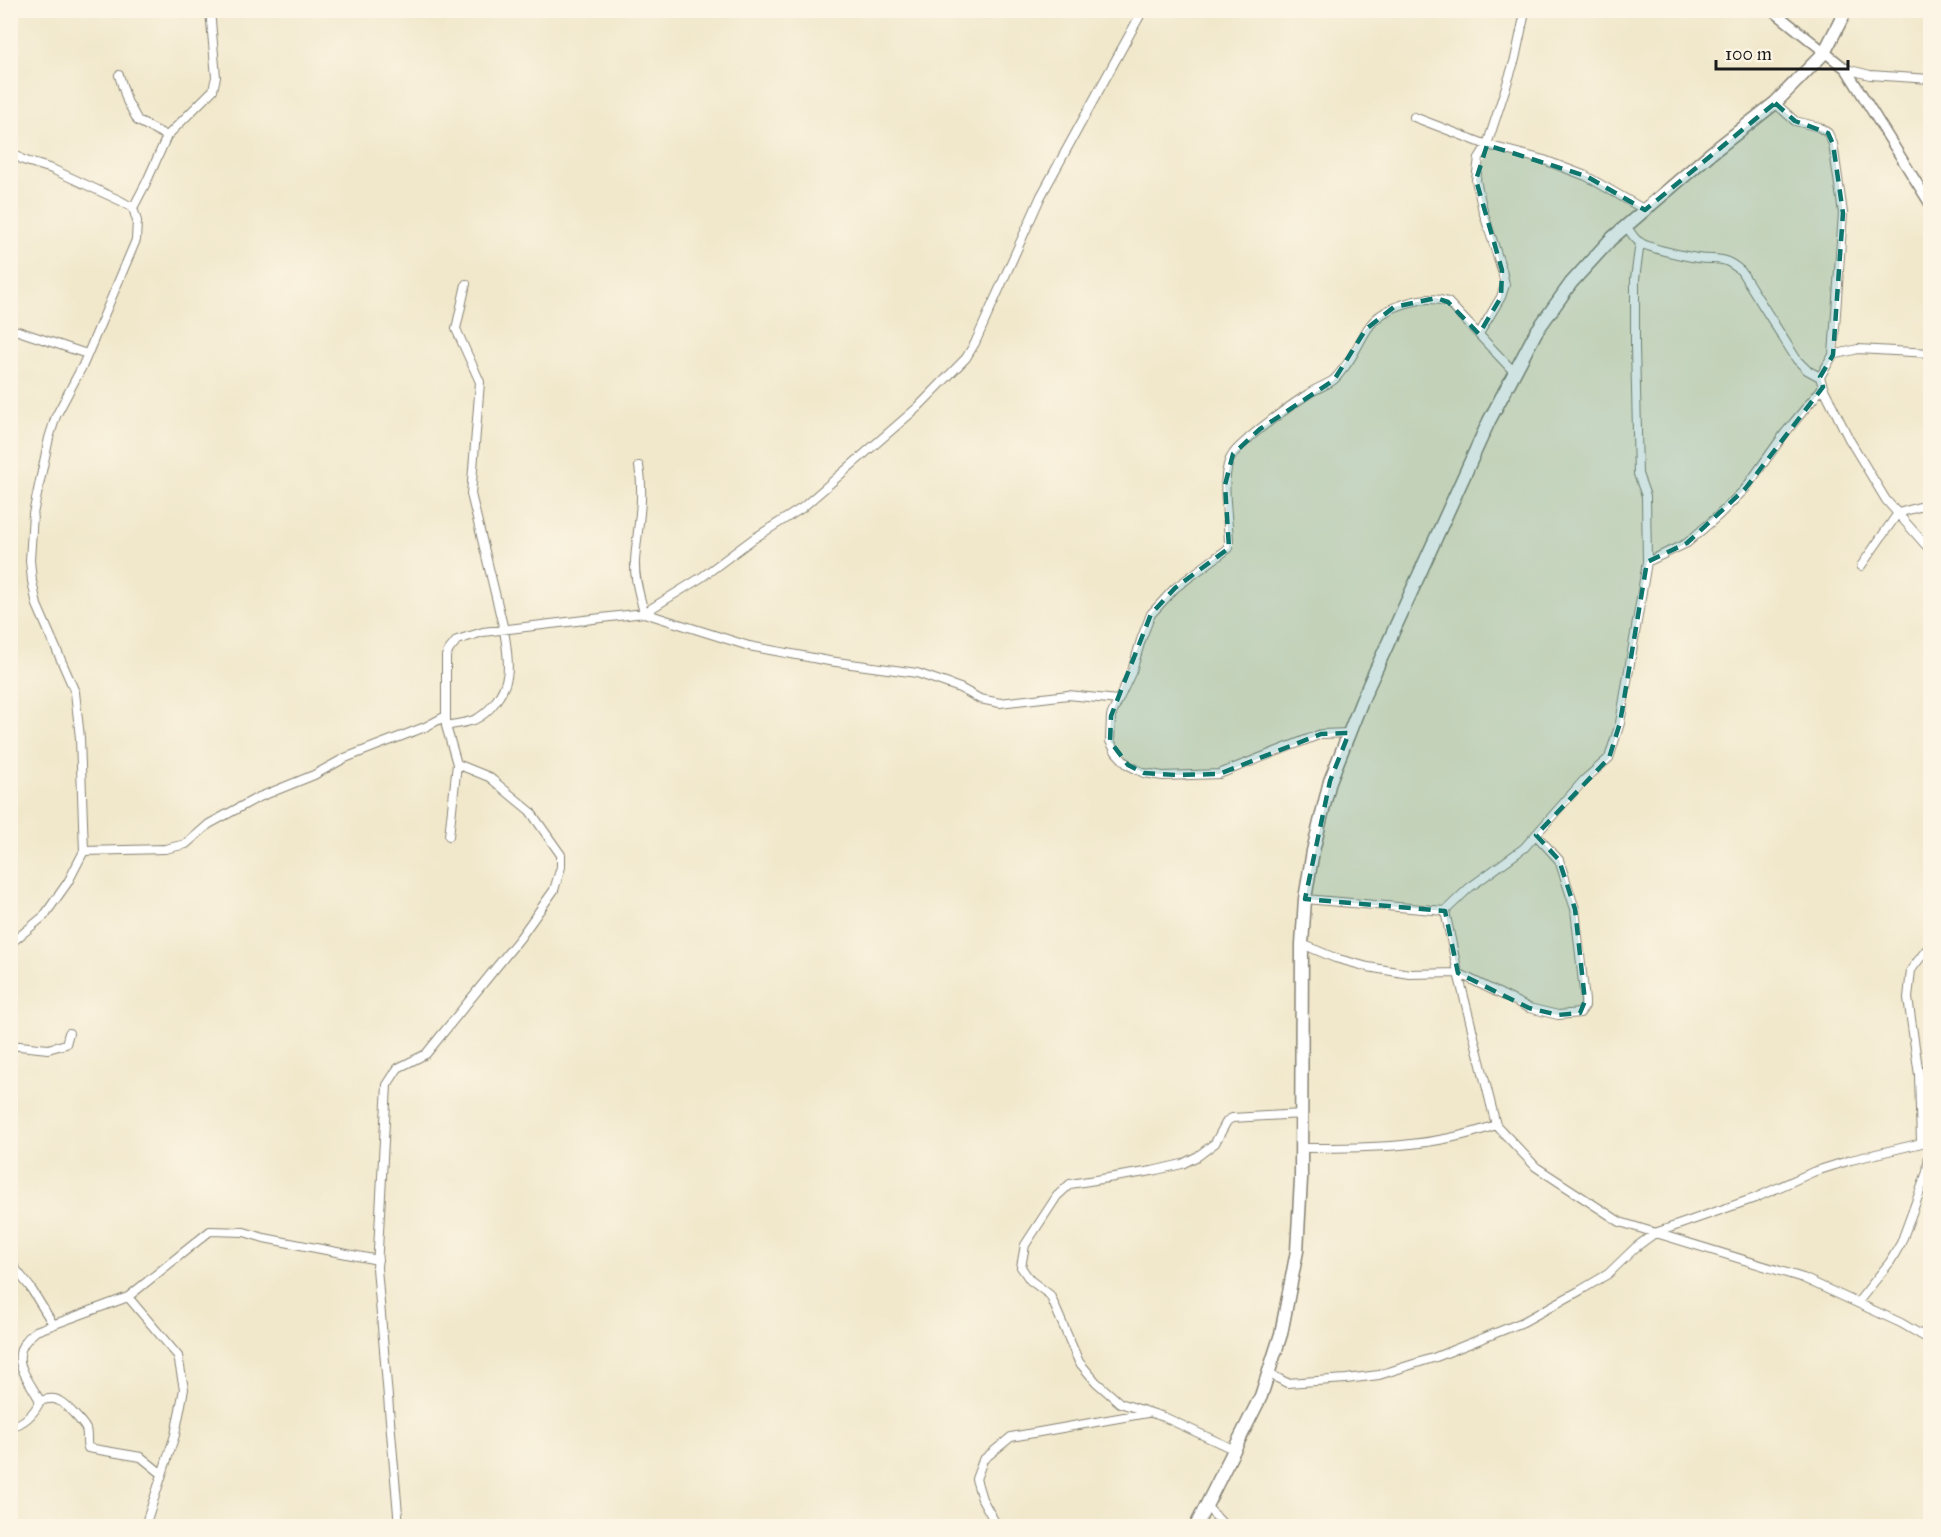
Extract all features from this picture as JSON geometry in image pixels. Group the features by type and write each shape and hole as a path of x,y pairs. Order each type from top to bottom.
{"main road":[{"path":"1196,1527 1261,1396 1281,1334 1297,1251 1302,1148 1302,944 1305,899 1313,851 1330,781 1349,733 1489,421 1536,332 1571,283 1611,238 1710,154 1775,103 1824,53 1846,10"}],"street":[{"path":"10,944 44,916 68,882 84,851 80,738 75,692 37,605 30,560 33,514 49,438 56,416 87,354 136,240 137,221 133,208 167,136 213,90 216,77 210,10"},
{"path":"644,613 802,508 918,407 966,358 975,343 1041,196 1143,10"},
{"path":"1479,334 1501,297 1504,285 1502,270 1483,212 1476,180 1479,158 1486,145 1515,59 1524,17 1522,10"},
{"path":"1772,10 1846,69 1870,75 1930,79"},
{"path":"1846,69 1930,204"},
{"path":"119,75 127,101 138,121 167,136"},
{"path":"1775,103 1795,121 1819,127 1828,133 1833,144 1843,213 1833,355 1820,377"},
{"path":"1414,117 1486,145 1544,160 1586,176 1645,210"},
{"path":"10,151 23,160 52,169 133,208"},
{"path":"1626,226 1640,242 1700,259 1718,258 1730,262 1741,271 1797,360 1807,370 1820,377 1849,439 1886,500 1930,550"},
{"path":"1305,899 1445,911 1468,888 1524,848 1584,780 1609,758 1620,723 1647,562 1646,496 1638,474 1635,346 1635,279 1640,242"},
{"path":"446,726 474,719 488,711 497,699 507,676 507,647 504,630 471,494 480,382 456,329 466,284"},
{"path":"1349,733 1321,734 1219,774 1163,776 1144,773 1128,765 1110,741 1111,716 1132,671 1151,614 1175,588 1229,548 1225,485 1228,464 1233,454 1276,417 1309,393 1334,380 1376,317 1394,307 1420,299 1436,298 1448,302 1515,373"},
{"path":"10,330 87,354"},
{"path":"1833,355 1858,349 1930,353"},
{"path":"1647,562 1687,543 1745,489 1785,433 1823,387"},
{"path":"639,466 642,483 635,562 636,581 644,613"},
{"path":"1861,566 1898,513 1930,504"},
{"path":"449,836 457,764 446,726 446,656 457,640 483,632 644,613 749,646 829,661 917,673 960,688 980,699 1000,703 1068,695 1118,700"},
{"path":"84,851 165,849 186,844 209,824 249,801 314,775 345,758 425,728 446,716"},
{"path":"399,1527 377,1268 387,1085 398,1068 426,1054 520,938 554,890 561,867 561,855 530,811 489,777 457,764"},
{"path":"1302,944 1335,958 1368,967 1409,974 1458,974 1528,1008 1558,1015 1580,1013 1585,1006 1575,909 1559,860 1536,835"},
{"path":"1445,911 1458,974 1496,1125 1536,1167 1620,1222 1803,1278 1858,1302 1930,1340"},
{"path":"1921,1143 1919,1075 1908,998 1911,970 1930,945"},
{"path":"10,1044 48,1049 66,1044 69,1033"},
{"path":"1235,1450 1164,1417 1120,1403 1096,1382 1079,1362 1050,1295 1030,1280 1021,1267 1025,1245 1057,1196 1070,1184 1182,1164 1198,1156 1215,1143 1227,1120 1232,1118 1302,1113"},
{"path":"1302,1148 1376,1148 1443,1141 1467,1136 1496,1125"},
{"path":"1268,1373 1287,1383 1379,1376 1436,1357 1522,1322 1590,1285 1608,1274 1636,1247 1655,1233 1755,1198 1813,1172 1921,1143 1930,1143 1927,1172 1901,1243 1890,1262 1858,1302"},
{"path":"10,1427 20,1425 36,1412 40,1401 20,1364 19,1349 25,1339 36,1331 53,1324 128,1297 210,1231 244,1232 264,1239 378,1260"},
{"path":"10,1262 30,1287 53,1324"},
{"path":"128,1297 178,1356 184,1389 175,1435 145,1527"},
{"path":"40,1401 51,1398 59,1400 82,1422 87,1431 85,1440 88,1448 141,1457 162,1474"},
{"path":"997,1527 982,1499 976,1479 983,1460 1011,1437 1148,1413"},
{"path":"1207,1508 1225,1527"}],"highlighted area":[{"path":"1775,103 1795,121 1828,133 1833,144 1843,213 1833,355 1820,377 1823,387 1745,489 1719,515 1687,543 1647,562 1620,723 1609,758 1536,835 1559,860 1575,909 1585,1001 1580,1013 1558,1015 1529,1008 1458,973 1445,911 1305,899 1330,781 1349,733 1321,734 1219,774 1144,773 1128,765 1110,741 1111,716 1151,614 1175,588 1229,548 1225,485 1233,454 1260,429 1334,380 1366,329 1394,307 1436,298 1448,302 1479,334 1501,297 1502,270 1476,180 1487,145 1586,176 1645,210"}]}
